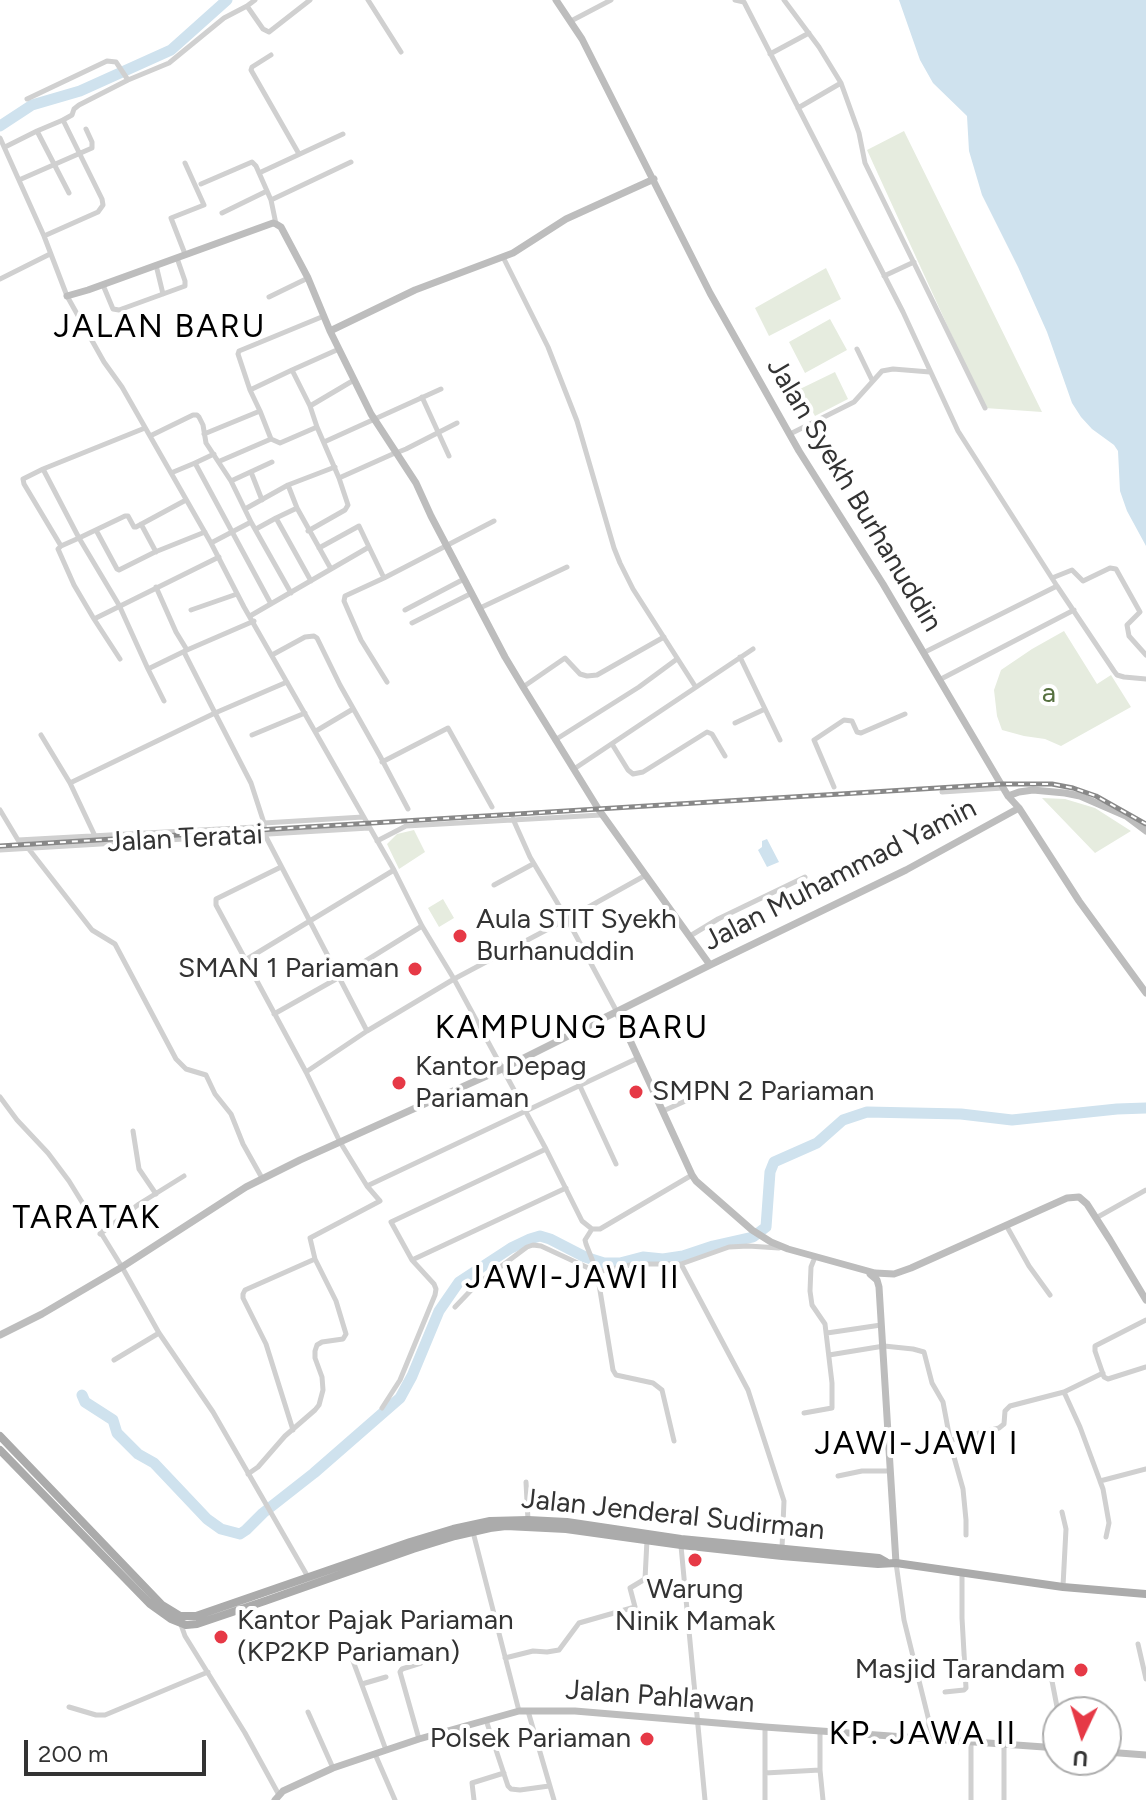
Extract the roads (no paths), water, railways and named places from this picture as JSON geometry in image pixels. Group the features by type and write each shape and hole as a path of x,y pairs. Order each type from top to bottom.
{"main road":[{"path":"0,1436 86,1531"},
{"path":"11,1446 2,1452 181,1621"},
{"name":"Jalan Jenderal Sudirman","path":"181,1621 264,1598 471,1525 505,1520 567,1522 681,1545 879,1558 891,1563 1063,1587 1146,1594"},
{"name":"Jalan Jenderal Sudirman","path":"264,1598 309,1578 411,1546 490,1528 618,1532 782,1553"}],"street":[{"path":"5,147 63,120 72,115 76,107 128,80 169,63 224,18 255,0"},
{"path":"247,6 263,29 269,32 310,0"},
{"path":"368,0 401,52"},
{"name":"Jalan Syekh Burhanuddin","path":"556,0 582,39 715,302 789,434 925,652 1008,796 1146,993"},
{"path":"571,21 611,0"},
{"path":"735,0 746,1 958,431 1117,675 1146,679"},
{"path":"784,0 841,83 859,133 865,163 985,408"},
{"path":"770,54 809,33"},
{"path":"271,55 251,70 299,154"},
{"path":"27,99 107,61 120,65 128,80"},
{"path":"798,108 841,83"},
{"path":"44,236 102,209 103,205 63,120"},
{"path":"19,180 93,147 86,129"},
{"path":"37,131 69,193"},
{"path":"259,173 343,134"},
{"path":"0,138 67,296 205,532 394,870 582,1221 592,1229"},
{"path":"201,184 250,161 254,163 271,200 276,224"},
{"path":"271,200 351,162"},
{"path":"103,285 115,311 185,286 171,218 204,205 185,163"},
{"path":"330,331 415,290 503,257 574,214 654,179"},
{"path":"222,213 267,191"},
{"path":"67,296 273,223 281,227 308,278 361,395 416,483 523,687 602,815 710,965"},
{"path":"0,279 50,254"},
{"path":"503,257 548,347 577,421 614,548 633,589 695,686"},
{"path":"884,276 914,262"},
{"path":"156,265 163,294"},
{"path":"269,297 308,278"},
{"path":"317,427 280,443 271,439 238,354 325,315"},
{"path":"250,390 339,349"},
{"path":"857,349 872,380"},
{"path":"292,370 335,467 347,507 308,531"},
{"path":"789,434 848,406 882,371 931,372"},
{"path":"310,406 355,380"},
{"path":"324,442 441,389"},
{"path":"422,397 449,456"},
{"path":"204,434 260,411"},
{"path":"150,436 197,415 203,425 206,443 220,461 291,593"},
{"path":"339,478 457,423"},
{"path":"61,546 23,482 25,478 145,428"},
{"path":"220,461 271,439"},
{"path":"171,473 214,454"},
{"path":"231,481 272,462"},
{"path":"195,463 271,604"},
{"path":"245,509 288,485 335,467"},
{"path":"43,469 119,605 164,701"},
{"path":"251,472 262,500"},
{"path":"288,485 308,531 331,569"},
{"path":"120,659 74,585 58,549 125,516 134,527 186,500"},
{"path":"255,529 297,508"},
{"path":"276,518 311,581"},
{"path":"387,682 361,640 344,601 345,596 494,521"},
{"path":"211,543 251,522"},
{"path":"141,524 156,552"},
{"path":"319,548 359,526 384,578"},
{"path":"96,530 119,570 205,532"},
{"path":"148,669 252,618 369,547"},
{"path":"94,619 219,557"},
{"path":"480,608 567,567"},
{"path":"1052,578 1072,570 1083,581 1110,568 1116,569 1140,612 1128,622 1129,636 1146,655"},
{"path":"405,610 465,578"},
{"path":"925,652 1057,586"},
{"path":"156,587 251,783 265,835 367,1031"},
{"path":"412,623 472,593"},
{"path":"191,610 237,594"},
{"path":"941,679 1074,610"},
{"path":"272,655 305,637 317,638 408,809"},
{"path":"523,687 565,658 580,674 597,675 664,637"},
{"path":"573,770 753,649"},
{"path":"740,657 780,740"},
{"path":"555,740 677,659"},
{"path":"70,783 287,682"},
{"path":"316,731 353,709"},
{"path":"735,723 765,709"},
{"path":"252,735 305,713"},
{"path":"834,787 814,740 847,719 861,733 905,714"},
{"path":"382,762 448,728 492,807"},
{"path":"612,744 633,774 639,774 707,732 712,734 725,756"},
{"path":"41,735 70,783 95,836"},
{"path":"942,792 1004,788"},
{"path":"1008,796 1033,790 1080,796 1126,816 1146,831"},
{"name":"Jalan Muhammad Yamin","path":"0,1335 122,1267 262,1178 502,1069 906,870 1019,808"},
{"path":"0,810 18,840 256,827 264,823 363,817"},
{"path":"377,841 406,826 602,815"},
{"path":"513,819 533,864 567,919 617,1012 692,1175 752,1230 788,1249"},
{"name":"Jalan Teratai","path":"0,850 369,828"},
{"path":"28,848 92,930 115,944 176,1059 186,1069 206,1075 217,1098 231,1114 262,1178"},
{"path":"494,885 533,864"},
{"path":"248,1474 315,1410 322,1395 322,1377 315,1358 317,1345 343,1339 346,1334 336,1301 315,1259 311,1237 380,1201 340,1142 247,959 216,905 216,899 281,867"},
{"path":"247,959 394,870"},
{"path":"306,1072 454,979 646,875"},
{"path":"690,936 805,877"},
{"path":"274,1014 422,926"},
{"path":"622,1022 630,1006"},
{"path":"367,1186 638,1058"},
{"path":"579,1084 616,1164"},
{"path":"663,1111 710,1090"},
{"path":"0,1097 69,1181 159,1333 213,1412 309,1578"},
{"path":"133,1131 139,1169 156,1194"},
{"path":"382,1408 400,1380 436,1289 412,1260 391,1222 546,1149"},
{"path":"674,1441 662,1390 653,1383 616,1375 613,1370 597,1272 585,1240 592,1229 604,1227 692,1175"},
{"path":"100,1234 139,1204 184,1176"},
{"path":"412,1260 566,1188"},
{"path":"1096,1218 1146,1190"},
{"path":"879,1287 894,1274 1073,1196 1083,1200 1096,1218 1146,1300"},
{"path":"1006,1225 1050,1295"},
{"path":"455,1307 476,1285 533,1245 597,1272 635,1264 681,1264 729,1247 768,1247 788,1249 883,1275 894,1274"},
{"path":"804,1413 832,1408 827,1333 822,1317 812,1305 810,1277 816,1256"},
{"path":"293,1430 266,1344 243,1294 245,1290 315,1259"},
{"path":"681,1264 748,1390 784,1501 782,1553"},
{"path":"862,1269 877,1280 879,1287 890,1471 891,1563 929,1721 928,1739"},
{"path":"1146,1320 1095,1346 1103,1373 1108,1379 1146,1367"},
{"path":"827,1333 882,1325"},
{"path":"114,1360 159,1333"},
{"path":"829,1355 884,1346 924,1352 932,1383 943,1402 963,1489 966,1535"},
{"path":"951,1440 999,1428 1004,1424 1005,1411 1010,1406 1064,1392 1103,1373"},
{"path":"1064,1392 1103,1489 1109,1523 1106,1537"},
{"path":"1100,1481 1146,1469"},
{"path":"838,1476 862,1471 890,1471"},
{"path":"526,1482 528,1520"},
{"path":"1062,1512 1066,1529 1063,1587"},
{"path":"473,1532 505,1658 554,1800"},
{"path":"639,1622 630,1588 645,1579 647,1540"},
{"path":"681,1545 705,1800"},
{"path":"945,1692 966,1688 962,1572"},
{"path":"505,1658 533,1651 559,1650 579,1623 635,1607"},
{"path":"181,1621 185,1636 245,1733 277,1797"},
{"path":"1138,1644 1146,1679"},
{"path":"378,1650 353,1659 386,1750"},
{"path":"419,1739 400,1672 421,1663"},
{"path":"69,1707 105,1715 208,1672"},
{"path":"362,1684 386,1677"},
{"path":"1052,1681 1055,1696"},
{"name":"Jalan Pahlawan","path":"277,1797 294,1785 333,1768 486,1719 524,1711 575,1711 1042,1747"},
{"path":"308,1712 333,1768"},
{"path":"486,1719 508,1786 520,1790 549,1786"},
{"path":"765,1727 765,1800"},
{"path":"820,1731 823,1800"},
{"path":"971,1742 971,1800"},
{"path":"1004,1745 1004,1800"},
{"path":"1122,1753 1146,1755"},
{"path":"375,1754 395,1800"},
{"path":"765,1773 820,1770"},
{"path":"474,1800 472,1783 504,1773"}],"water":[{"path":"899,0 1146,0 1146,546 1120,491 1118,451 1092,429 1072,403 1047,332 982,195 969,151 967,116 933,83 920,60"},
{"path":"767,839 779,862 767,867 758,850 762,847 762,841"}],"waterway":[{"path":"0,126 32,105 80,91 171,50 227,0"},
{"path":"82,1395 85,1402 113,1420 117,1433 138,1454 154,1463 207,1519 221,1529 240,1534 400,1398 439,1311 459,1282 530,1239 540,1236 585,1257 604,1263 620,1263 643,1257 663,1259 683,1256 753,1237 766,1227 770,1172 774,1162 817,1143 843,1120 867,1112 961,1114 1012,1120 1146,1108"}],"railway":[{"path":"0,846 1002,784 1052,784 1073,788 1096,796 1146,824"}],"place":[{"name":"Aula STIT Syekh Burhanuddin","path":"460,936"},
{"name":"SMAN 1 Pariaman","path":"415,969"},
{"name":"Kantor Depag Pariaman","path":"399,1083"},
{"name":"SMPN 2 Pariaman","path":"636,1092"},
{"name":"Warung Ninik Mamak","path":"695,1560"},
{"name":"Kantor Pajak Pariaman (KP2KP Pariaman)","path":"221,1637"},
{"name":"Masjid Tarandam","path":"1081,1670"},
{"name":"Polsek Pariaman","path":"647,1739"}],"district":[{"name":"JALAN BARU","path":"160,328"},
{"name":"KAMPUNG BARU","path":"572,1029"},
{"name":"TARATAK","path":"87,1219"},
{"name":"JAWI-JAWI II","path":"573,1279"},
{"name":"JAWI-JAWI I","path":"917,1445"},
{"name":"KP. JAWA II","path":"923,1735"}],"park label":[{"name":"a","path":"1049,694"}]}
